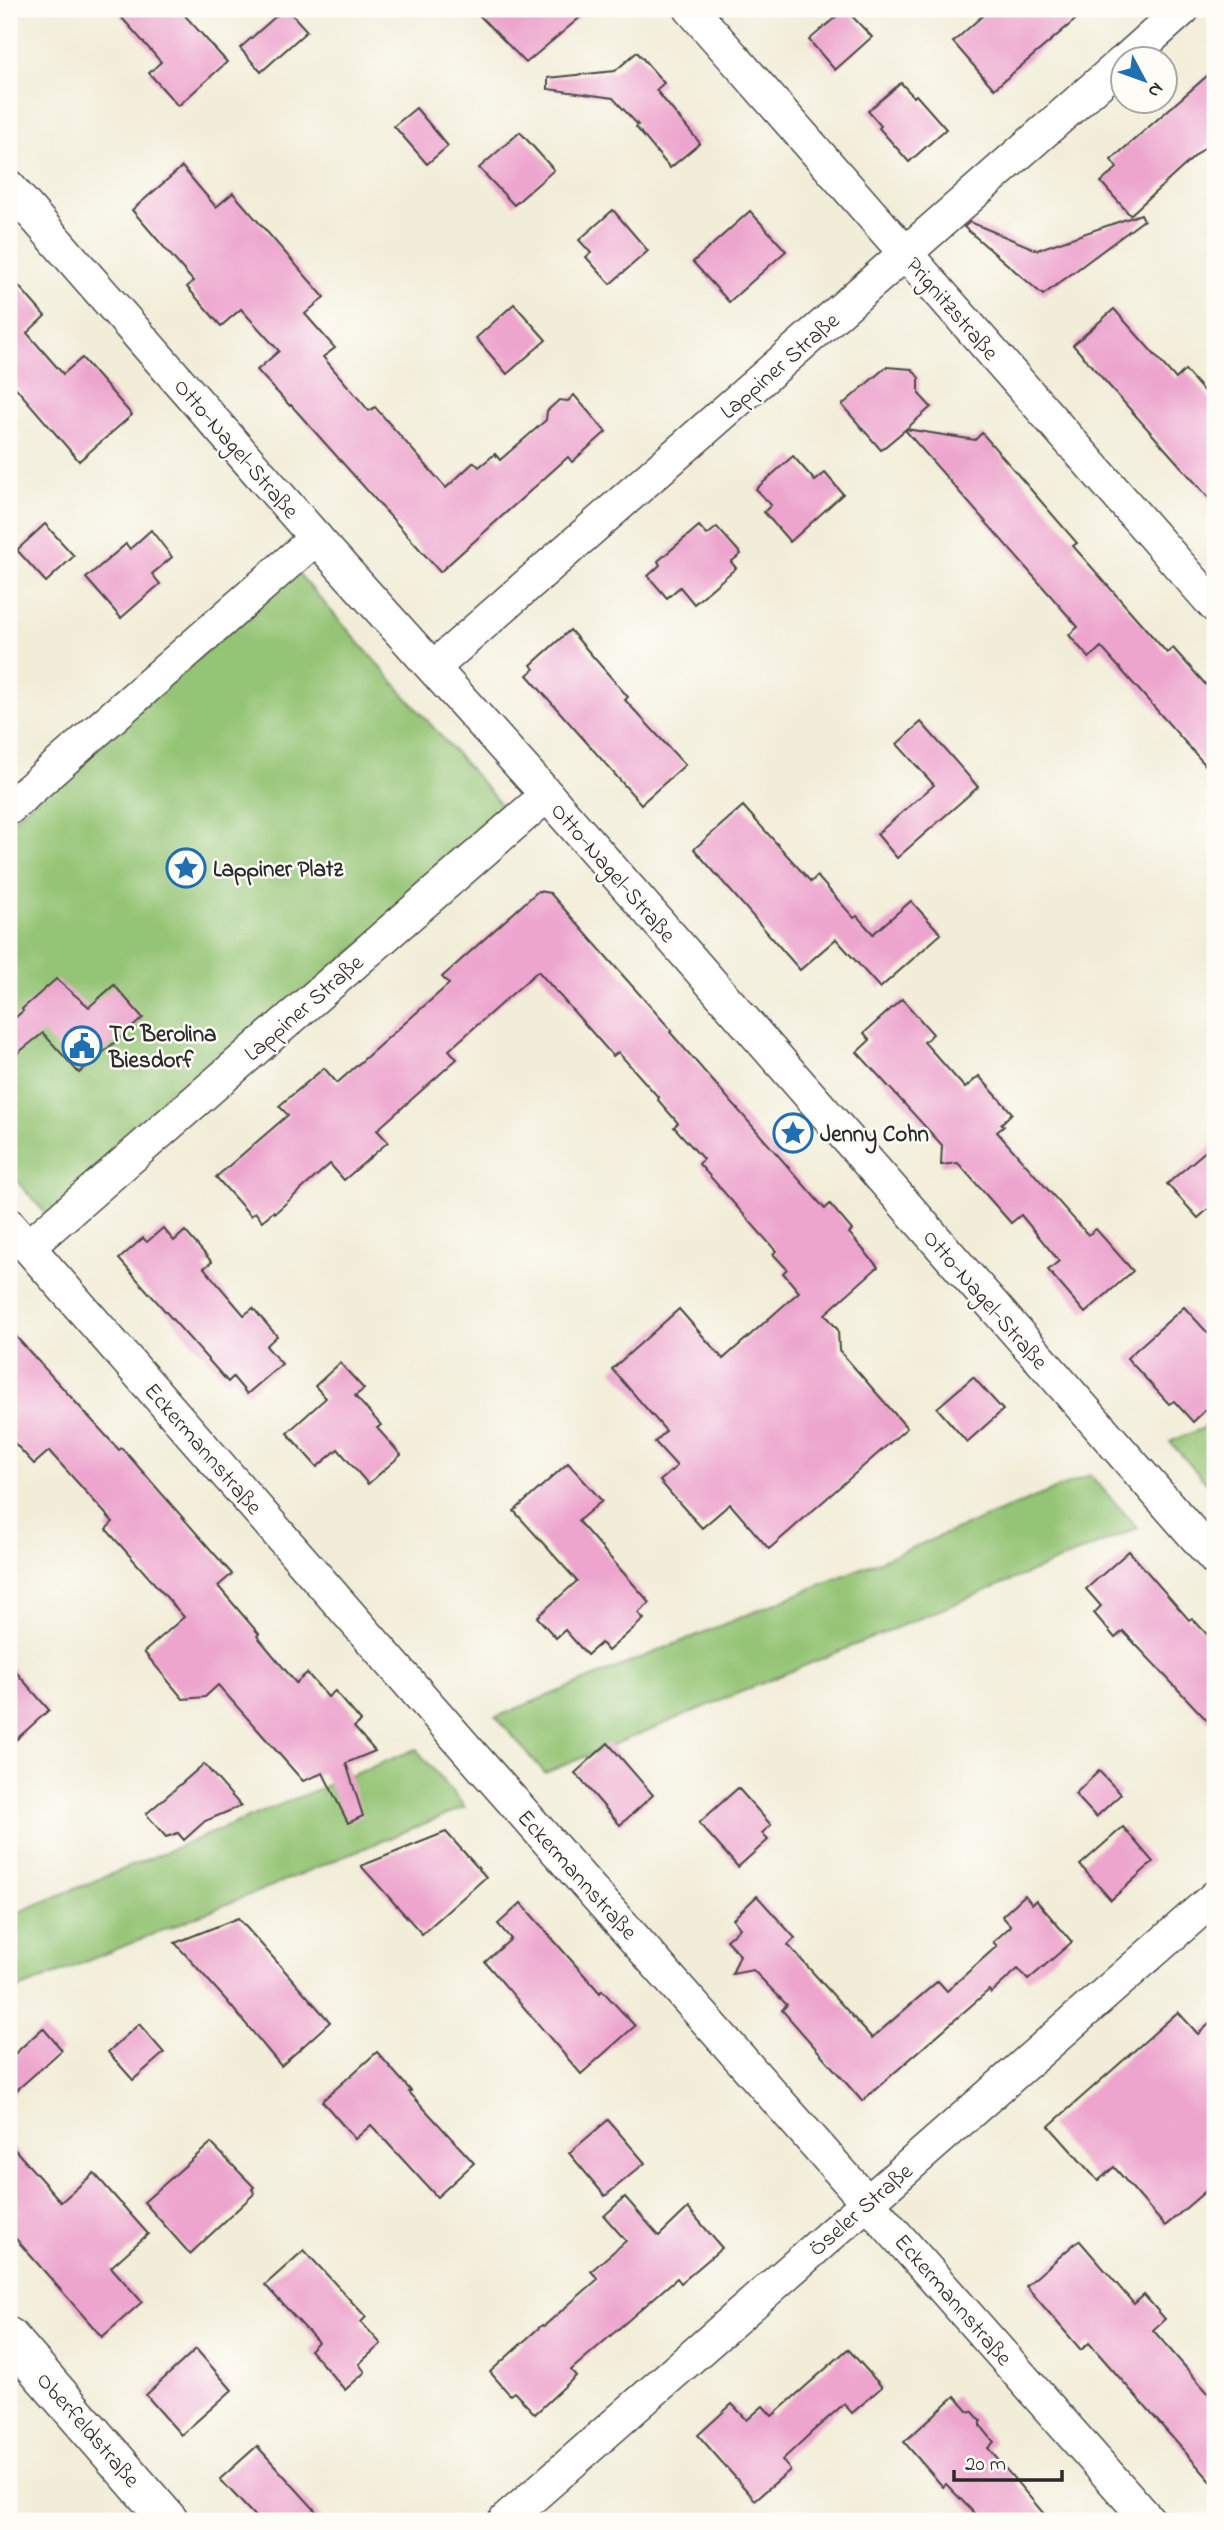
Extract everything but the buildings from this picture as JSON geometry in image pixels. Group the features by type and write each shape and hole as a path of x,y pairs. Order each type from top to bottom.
{"street":[{"name":"Prignitzstraße","path":"691,9 1215,606"},
{"name":"Lappiner Straße","path":"1141,46 1183,9"},
{"name":"Lappiner Straße","path":"434,667 1108,75"},
{"name":"Otto-Nagel-Straße","path":"9,187 316,538 547,795 1215,1559"},
{"path":"9,808 316,538"},
{"name":"Lappiner Straße","path":"18,1236 547,795"},
{"name":"Eckermannstraße","path":"18,1236 472,1755 1149,2521"},
{"name":"Öseler Straße","path":"505,2521 1215,1897"},
{"name":"Oberfeldstraße","path":"9,2337 169,2521"}],"green space":[{"path":"297,572 510,815 47,1215 9,1172 9,823"},
{"path":"1215,1423 1215,1493 1170,1442"},
{"path":"1090,1475 1138,1528 545,1773 496,1717"},
{"path":"416,1749 465,1807 9,1993 9,1916"}],"place":[{"name":"Lappiner Platz","path":"186,868"},
{"name":"TC Berolina Biesdorf","path":"82,1046"},
{"name":"Jenny Cohn","path":"793,1133"}]}
